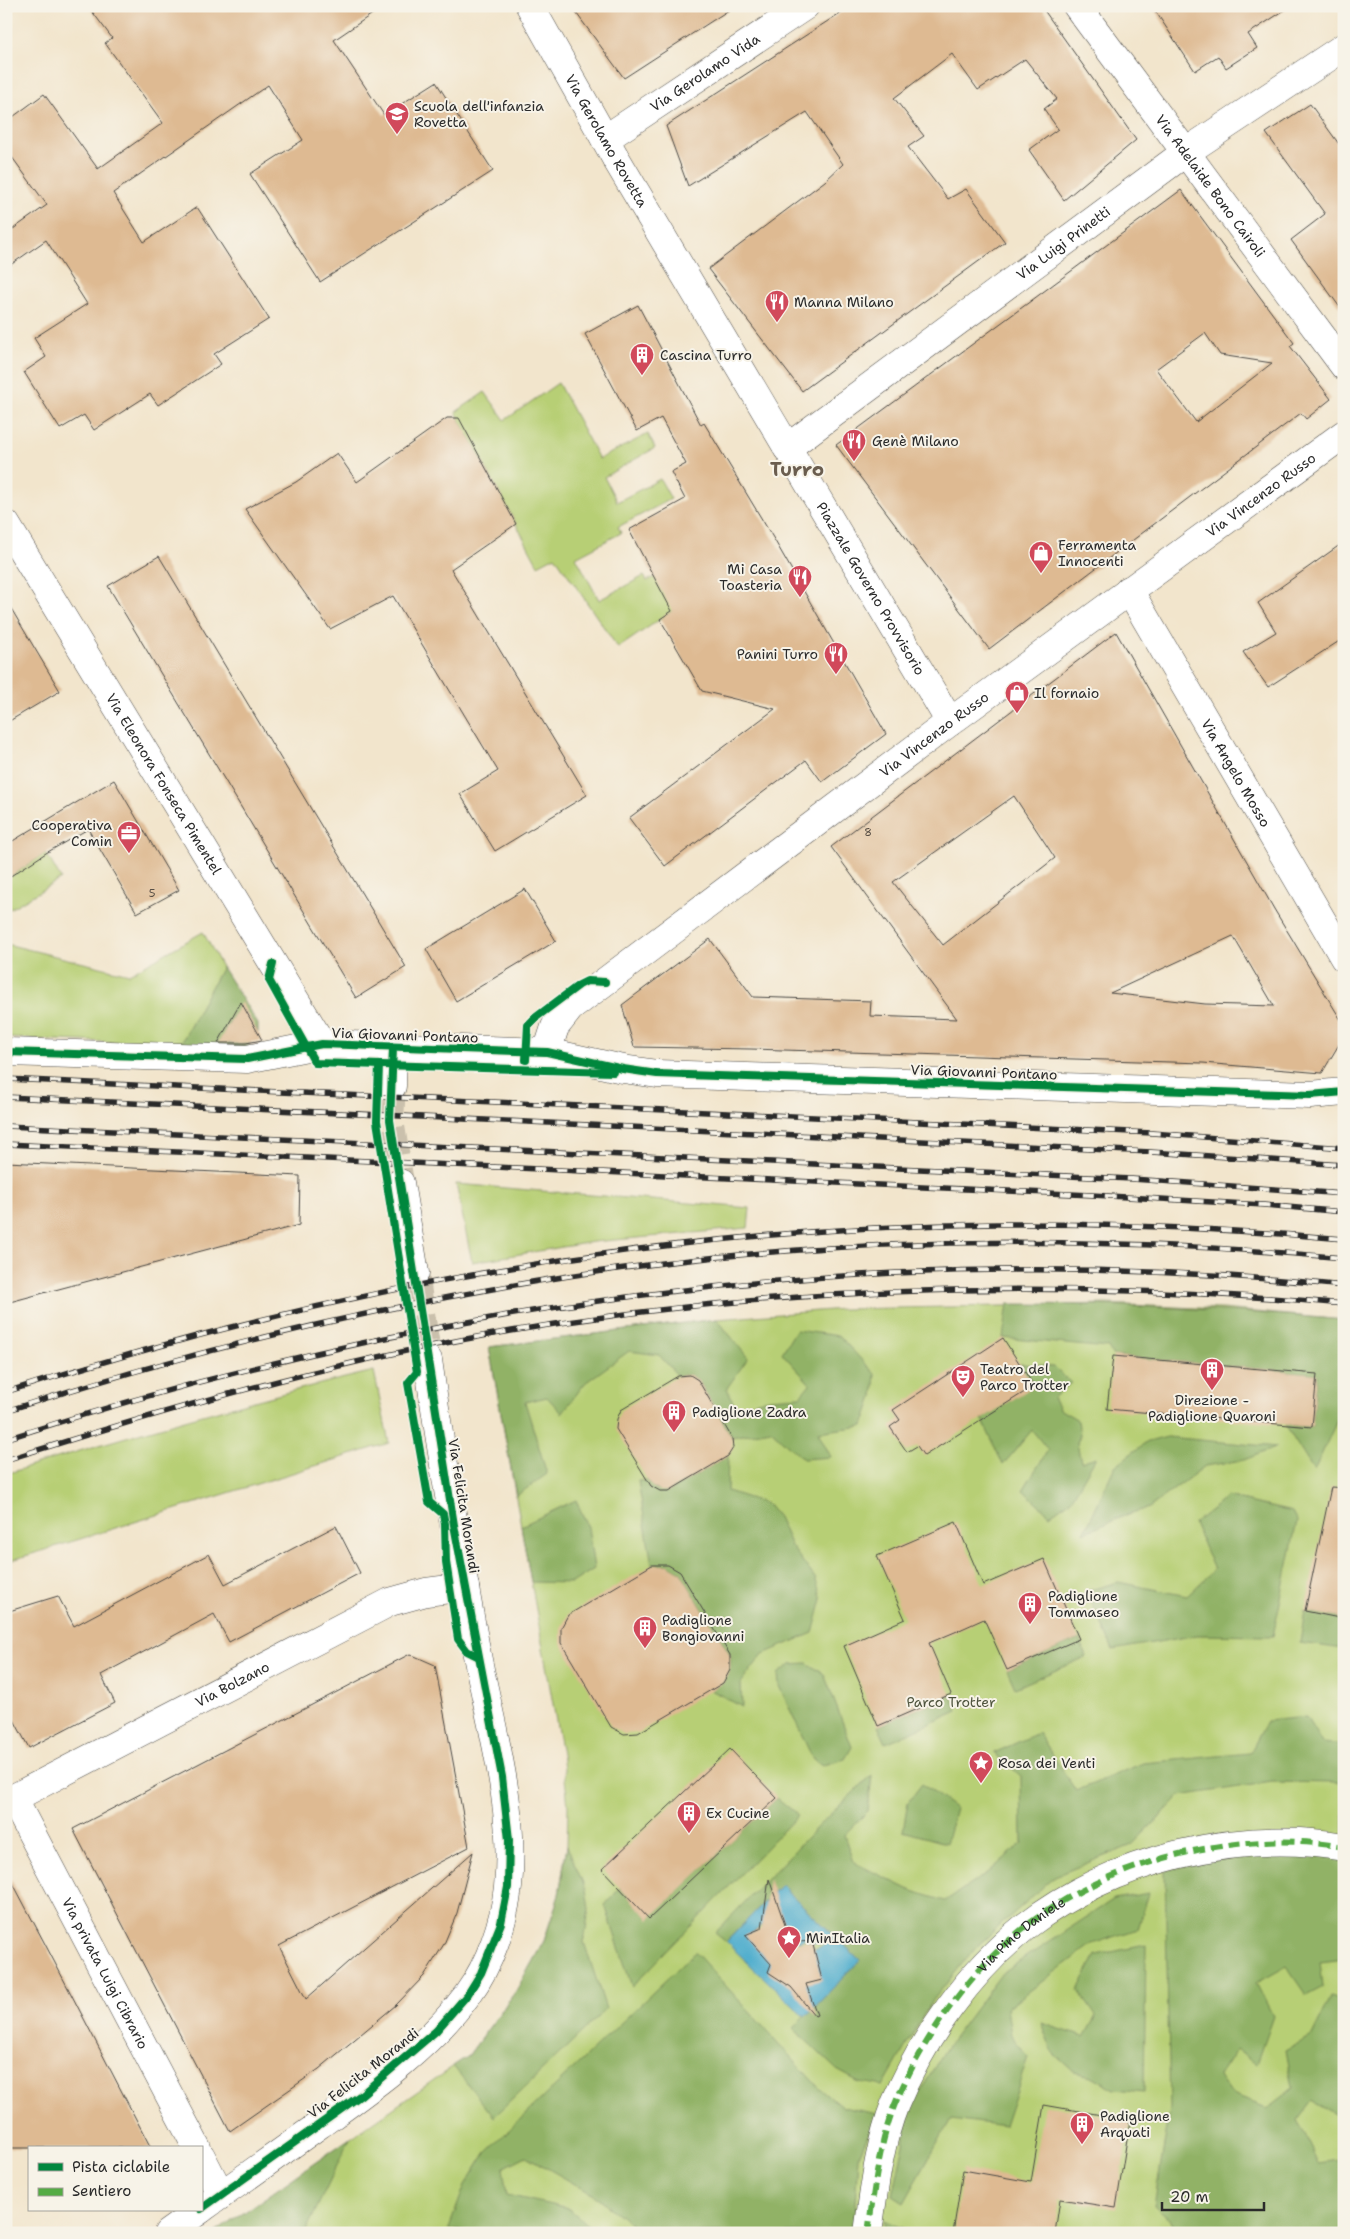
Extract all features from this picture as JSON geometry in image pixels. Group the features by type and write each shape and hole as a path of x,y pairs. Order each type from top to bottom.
{"street":[{"name":"Via Gerolamo Rovetta","path":"530,6 685,275"},
{"name":"Via Gerolamo Vida","path":"605,139 805,6"},
{"name":"Via Adelaide Bono Cairoli","path":"1077,6 1344,366"},
{"name":"Via Luigi Prinetti","path":"787,448 1186,152 1344,47"},
{"name":"Piazzale Governo Provvisorio","path":"685,275 950,722"},
{"name":"Via Vincenzo Russo","path":"547,1052 555,1028 570,1008 950,722 1344,434"},
{"name":"Via Eleonora Fonseca Pimentel","path":"6,524 322,1044"},
{"name":"Via Angelo Mosso","path":"1129,590 1344,958"},
{"name":"Via Giovanni Pontano","path":"6,1052 247,1059 322,1044 547,1052 623,1070 657,1074 1310,1095 1344,1092"},
{"path":"392,1086 393,1048"},
{"path":"400,1183 415,1274"},
{"name":"Via Felicita Morandi","path":"207,2205 361,2095 436,2031 468,1994 490,1955 501,1923 508,1887 509,1840 502,1777 465,1587 428,1360"},
{"name":"Via Bolzano","path":"10,1800 390,1602 426,1592 465,1587"},
{"name":"Via privata Luigi Cibrario","path":"10,1800 196,2146"},
{"name":"Via Pino Daniele","path":"868,2233 878,2164 892,2113 917,2060 943,2018 978,1972 1025,1927 1074,1896 1156,1860 1211,1848 1263,1841 1321,1843 1344,1847"},
{"path":"202,2164 207,2205"},
{"name":"Via Felicita Morandi","path":"168,2233 197,2212"}],"green space":[{"path":"558,383 599,459 648,434 655,448 604,477 617,502 660,479 671,499 618,527 621,533 576,557 599,600 644,576 647,581 700,553 716,581 618,648 555,556 538,565 456,412 485,392 505,420"},
{"path":"46,853 61,879 6,911 6,873 10,877"},
{"path":"203,932 222,967 180,1045 6,1038 6,944 129,974"},
{"path":"222,967 258,1024 258,1033 249,1016 234,1014 224,1031 229,1044 250,1044 247,1048 180,1045"},
{"path":"456,1184 750,1208 748,1228 593,1242 472,1262"},
{"path":"1008,1304 1176,1308 1344,1320 1344,1405 1314,1471 1285,1425 1312,1427 1317,1374 1113,1356 1108,1348 1003,1338"},
{"name":"Parco Trotter","path":"1106,1304 1223,1309 1344,1320 1344,2233 215,2233 468,2056 516,1991 544,1941 559,1895 567,1846 568,1806 563,1760 489,1347 717,1319 843,1309"},
{"path":"717,1319 748,1358 727,1388 735,1407 769,1398 800,1396 810,1384 782,1353 796,1330 839,1336 875,1374 873,1397 863,1426 818,1432 831,1457 803,1459 771,1430 732,1437 698,1380 690,1375 678,1376 659,1355 629,1351 585,1383 562,1413 547,1397 525,1402 547,1474 516,1496 489,1347"},
{"path":"1020,1364 1054,1366 1071,1383 1053,1398 1059,1409 1078,1420 1080,1435 1077,1443 1081,1462 1096,1457 1071,1500 1050,1515 1023,1490 1048,1450 1032,1430 1003,1465 982,1419"},
{"path":"374,1371 389,1443 6,1562 6,1474 189,1419"},
{"path":"1167,1437 1277,1447 1244,1460 1205,1466 1149,1508 1131,1513 1084,1533 1115,1466 1145,1443"},
{"path":"728,1456 727,1491 767,1504 778,1517 791,1546 815,1578 822,1599 813,1633 763,1654 741,1683 742,1707 711,1690 724,1680 730,1667 730,1655 680,1572 668,1565 652,1565 638,1481 647,1480 656,1489 669,1491"},
{"path":"1227,1497 1292,1512 1297,1521 1273,1636 1197,1635 1113,1650 1087,1591 1118,1582 1187,1596 1214,1570 1194,1523"},
{"path":"576,1500 588,1527 594,1569 572,1583 531,1582 521,1526"},
{"path":"1305,1611 1344,1619 1344,1649 1300,1643"},
{"path":"1079,1639 1086,1657 1015,1688 1007,1670"},
{"path":"807,1663 824,1674 852,1747 845,1759 823,1765 813,1759 779,1686 778,1674 791,1664"},
{"path":"951,1694 958,1711 886,1743 878,1726"},
{"path":"1306,1717 1322,1743 1344,1745 1344,1783 1272,1782 1180,1796 1132,1845 1055,1876 974,1949 930,2004 883,2086 859,2082 837,2070 793,2028 860,1960 781,1885 726,1942 715,1933 821,1823 872,1775 868,1811 844,1835 853,1862 912,1891 945,1901 989,1872 1022,1843 1021,1776 994,1753 1038,1733 1076,1791 1143,1763 1250,1753 1267,1721"},
{"path":"922,1784 956,1809 946,1843 903,1831 908,1802"},
{"path":"777,1798 798,1815 632,1987 605,1905 620,1888 649,1918"},
{"path":"567,1846 586,1890 589,1909 584,1942 606,2009 494,2117 453,2066 468,2056 516,1991 544,1941 559,1895"},
{"path":"1326,1855 1344,1859 1344,1959 1320,1962 1323,1986 1306,1995 1286,1966 1256,1983 1273,2016 1256,2064 1237,2049 1219,2076 1232,2095 1267,2108 1293,2088 1286,2050 1312,2036 1331,1997 1344,2002 1344,2110 1336,2115 1312,2101 1298,2120 1319,2163 1344,2159 1344,2233 1177,2233 1171,2221 1154,2206 1170,2109 1165,1871 1216,1857"},
{"path":"1149,1893 1138,1929 1092,1944 1007,2008 1011,2035 1028,2057 1005,2126 951,2119 904,2203 893,2196 904,2144 909,2108 949,2044 1002,1973 1114,1899"},
{"path":"1146,1945 1144,2092 1115,2089 1092,2076 1074,2072 1053,2053 1041,2023 1084,2037 1096,2016 1078,1990 1096,1955"},
{"path":"695,1952 819,2088 843,2107 878,2114 858,2157 853,2233 641,2233 594,2195 526,2156 503,2168 507,2195 569,2209 597,2232 467,2233 449,2228 465,2185 486,2152"},
{"path":"350,2138 305,2233 215,2233"},
{"path":"884,2221 915,2233 885,2233"}],"water":[{"path":"781,1885 860,1960 805,2017 726,1942","holes":["777,1916 783,1918 784,1936 800,1941 806,1938 809,1943 827,1941 824,1945 812,1950 818,1965 750,1933"]}],"building":[{"path":"88,6 384,6 334,40 384,115 436,82 493,171 320,282 250,174 303,140 268,85 113,193 144,242 197,207 269,319 214,354 221,364 158,405 150,394 94,430 84,415 60,429 24,372 46,357 34,338 87,304 46,240 6,268 6,234 47,205 6,149 6,122 44,94 98,169 163,123 105,43 112,38"},
{"path":"571,6 735,6 624,78"},
{"path":"851,6 1041,6 1136,140 1064,200 1029,150 1058,129 1044,109 1057,99 1025,59 978,90 952,54 894,98 924,136 908,147 948,199 966,189 1005,242 802,391 708,269 825,181 843,164 807,112 688,186 666,126"},
{"path":"1152,6 1291,6 1248,34 1257,48 1226,68 1218,56 1195,71"},
{"path":"1310,104 1344,151 1344,313 1291,240 1325,214 1266,133"},
{"path":"1181,190 1294,343 1290,346 1331,399 1306,419 1301,413 989,649 836,445","holes":["1205,333 1220,355 1272,363 1196,422 1156,369"]},
{"path":"638,305 701,425 704,423 775,541 886,734 822,782 806,760 665,866 629,818 775,709 702,691 660,619 672,611 629,530 685,499 671,472 686,464 661,418 637,431 585,334"},
{"path":"447,418 459,418 516,524 451,569 587,795 495,851 460,794 498,771 393,596 330,629 245,509 296,482 337,453 357,482"},
{"path":"1344,542 1344,638 1268,687 1243,652 1276,632 1258,603"},
{"path":"159,556 406,967 356,998 108,586"},
{"path":"6,600 60,691 6,723"},
{"path":"1116,632 1274,909 1344,1025 1344,1036 1322,1073 1203,1063 634,1047 622,1005 710,939 753,997 871,1001 870,1016 957,1019 831,847","holes":["1014,796 1055,858 943,945 893,882","1233,936 1274,1006 1205,1004 1110,993"]},
{"path":"114,780 179,890 137,913 88,829 6,879 6,845"},
{"path":"525,889 556,941 456,1001 426,949"},
{"path":"241,1002 262,1040 246,1043 218,1043"},
{"path":"6,1162 300,1176 299,1225 6,1303"},
{"name":"Teatro del Parco Trotter","path":"1003,1338 1034,1386 924,1456 917,1446 907,1452 890,1427 900,1420 893,1410"},
{"name":"Direzione - Padiglione Quaroni","path":"1113,1356 1317,1374 1312,1427 1107,1409"},
{"name":"Padiglione Zadra","path":"690,1375 698,1380 732,1438 733,1448 728,1456 669,1491 660,1491 651,1486 616,1429 617,1419 621,1410 678,1376"},
{"path":"1331,1487 1344,1488 1344,1619 1305,1611"},
{"name":"Padiglione Tommaseo","path":"956,1522 983,1585 1044,1559 1079,1639 1007,1670 984,1619 929,1643 951,1694 878,1726 844,1646 905,1619 877,1556"},
{"path":"336,1526 360,1573 229,1642 214,1614 101,1675 115,1703 29,1748 6,1705 6,1612 58,1596 74,1626 209,1554 225,1584"},
{"name":"Padiglione Bongiovanni","path":"652,1565 668,1565 680,1572 730,1655 730,1670 723,1683 638,1733 624,1734 611,1727 561,1643 561,1628 568,1615"},
{"path":"410,1654 435,1665 469,1847 279,1946 306,1999 473,1852 457,1913 444,1944 424,1976 396,2005 319,2069 230,2131 73,1829"},
{"name":"Ex Cucine","path":"730,1749 777,1798 649,1919 602,1869"},
{"path":"6,1870 150,2146 28,2146 28,2148 6,2148"},
{"path":"769,1879 792,1945 799,1942 812,1941 822,1980 806,1984 817,2015 815,2016 791,1987 768,1972 771,1964 745,1935 762,1928"},
{"name":"Padiglione Arquati","path":"1044,2105 1130,2120 1116,2208 1060,2199 1055,2233 953,2233 963,2170 1031,2182"}],"tunnel":[{"path":"392,1086 390,1120 400,1183"},
{"path":"415,1273 428,1360"}],"railway":[{"path":"6,1079 1152,1133 1344,1148"},
{"path":"6,1097 1151,1152 1344,1165"},
{"path":"6,1126 1132,1179 1344,1194"},
{"path":"6,1144 1092,1195 1264,1205 1344,1212"},
{"path":"6,1392 127,1355 248,1323 371,1295 495,1271 620,1252 745,1237 871,1228 997,1224 1170,1227 1344,1239"},
{"path":"6,1411 144,1369 285,1332 356,1316 498,1288 665,1263 859,1246 956,1243 1150,1245 1344,1258"},
{"path":"6,1439 169,1390 333,1349 500,1316 667,1292 836,1276 1005,1270 1174,1273 1344,1286"},
{"path":"6,1460 185,1406 366,1360 488,1335 594,1318 700,1305 807,1296 914,1291 1022,1289 1237,1296 1344,1304"}],"marked path":[{"path":"868,2233 885,2135 889,2119 906,2079 934,2030 967,1984 1005,1944 1026,1926 1060,1903 1097,1883 1136,1867 1177,1855 1219,1846 1262,1842 1303,1842 1344,1847"}],"cycle path":[{"path":"273,964 269,980 315,1063 613,1072"},
{"path":"526,1060 528,1025 535,1018 579,985 587,981 605,982"},
{"path":"6,1052 247,1059 322,1044 547,1052 623,1069 657,1074 1310,1095 1344,1092"},
{"path":"202,2208 361,2095 436,2031 468,1994 481,1973 501,1923 508,1887 509,1840 502,1777 454,1525 390,1120 393,1048"},
{"path":"379,1065 377,1121 417,1372 408,1383 429,1502 443,1514 445,1524 446,1562 458,1639 467,1651 477,1656"}],"place":[{"name":"Scuola dell'infanzia Rovetta","path":"397,135"},
{"name":"Manna Milano","path":"777,323"},
{"name":"Cascina Turro","path":"642,376"},
{"name":"Genè Milano","path":"854,462"},
{"name":"Ferramenta Innocenti","path":"1041,574"},
{"name":"Mi Casa Toasteria","path":"800,598"},
{"name":"Panini Turro","path":"836,675"},
{"name":"Il fornaio","path":"1017,714"},
{"name":"Cooperativa Comin","path":"129,854"},
{"name":"Direzione - Padiglione Quaroni","path":"1212,1391"},
{"name":"Teatro del Parco Trotter","path":"963,1398"},
{"name":"Padiglione Zadra","path":"674,1433"},
{"name":"Padiglione Tommaseo","path":"1030,1625"},
{"name":"Padiglione Bongiovanni","path":"645,1649"},
{"name":"Rosa dei Venti","path":"981,1784"},
{"name":"Ex Cucine","path":"689,1834"},
{"name":"MinItalia","path":"789,1959"},
{"name":"Padiglione Arquati","path":"1082,2145"}],"district":[{"name":"Turro","path":"797,469"}]}
